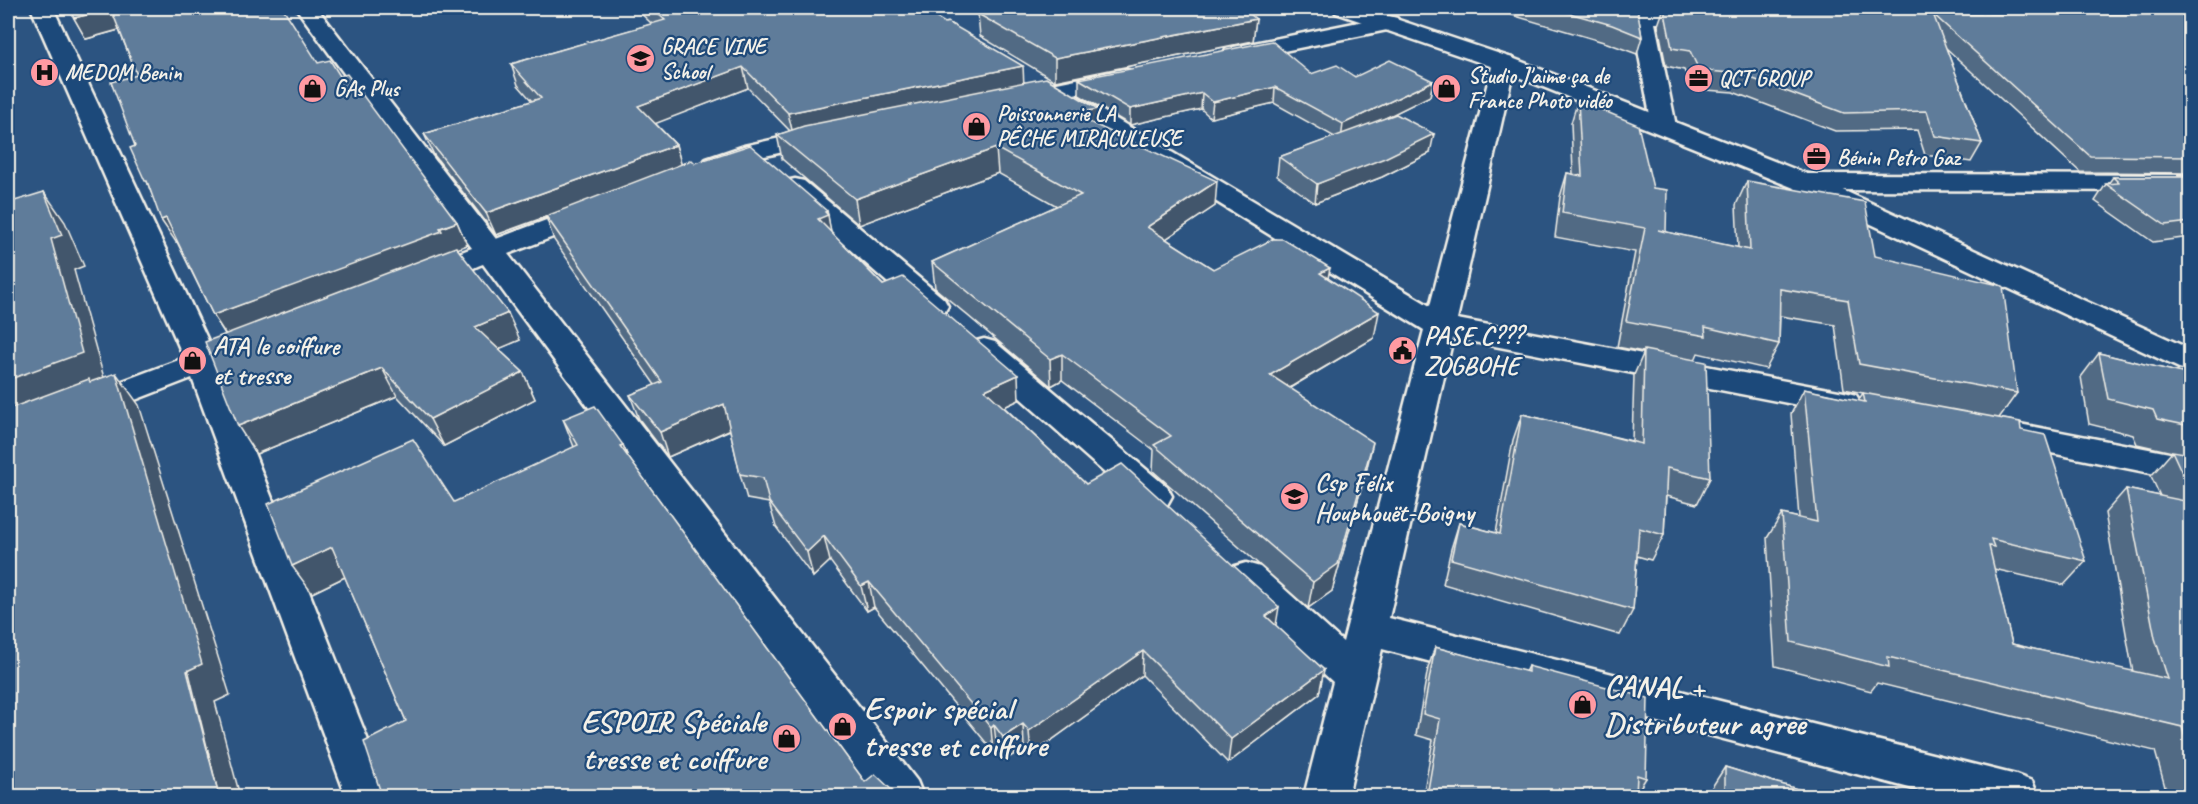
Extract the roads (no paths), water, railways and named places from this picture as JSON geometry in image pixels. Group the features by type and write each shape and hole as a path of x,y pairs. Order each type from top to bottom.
{"street":[{"path":"42,8 202,363 368,796"},
{"path":"306,8 491,250 901,796"},
{"path":"1344,8 1504,63 1803,182 2190,361"},
{"path":"1664,126 1641,12 1725,16"},
{"path":"2034,16 2068,21"},
{"path":"1215,58 1389,23"},
{"path":"1326,796 1504,63"},
{"path":"995,103 1145,72"},
{"path":"1023,73 1440,326 1874,409"},
{"path":"687,176 753,151 845,133"},
{"path":"753,151 1177,516"},
{"path":"1803,182 2190,183"},
{"path":"402,285 611,205"},
{"path":"8,437 280,332"},
{"path":"1979,429 2190,469"},
{"path":"1222,556 1355,677"},
{"path":"1367,629 1932,786 2016,796"}],"place":[{"name":"GRACE VINE School","path":"640,59"},
{"name":"MEDOM Benin","path":"44,72"},
{"name":"QCT GROUP","path":"1698,78"},
{"name":"GAs Plus","path":"313,88"},
{"name":"Studio J'aime ça de France Photo vidéo","path":"1447,88"},
{"name":"Poissonnerie LA PÊCHE MIRACULEUSE","path":"976,126"},
{"name":"Bénin Petro Gaz","path":"1816,157"},
{"name":"PASE C??? ZOGBOHE","path":"1403,350"},
{"name":"ATA le coiffure et tresse","path":"192,360"},
{"name":"Csp Félix Houphouët-Boigny","path":"1294,497"},
{"name":"CANAL + Distributeur agree","path":"1583,704"},
{"name":"Espoir spécial tresse et coiffure","path":"843,726"},
{"name":"ESPOIR Spéciale tresse et coiffure","path":"787,739"}]}
